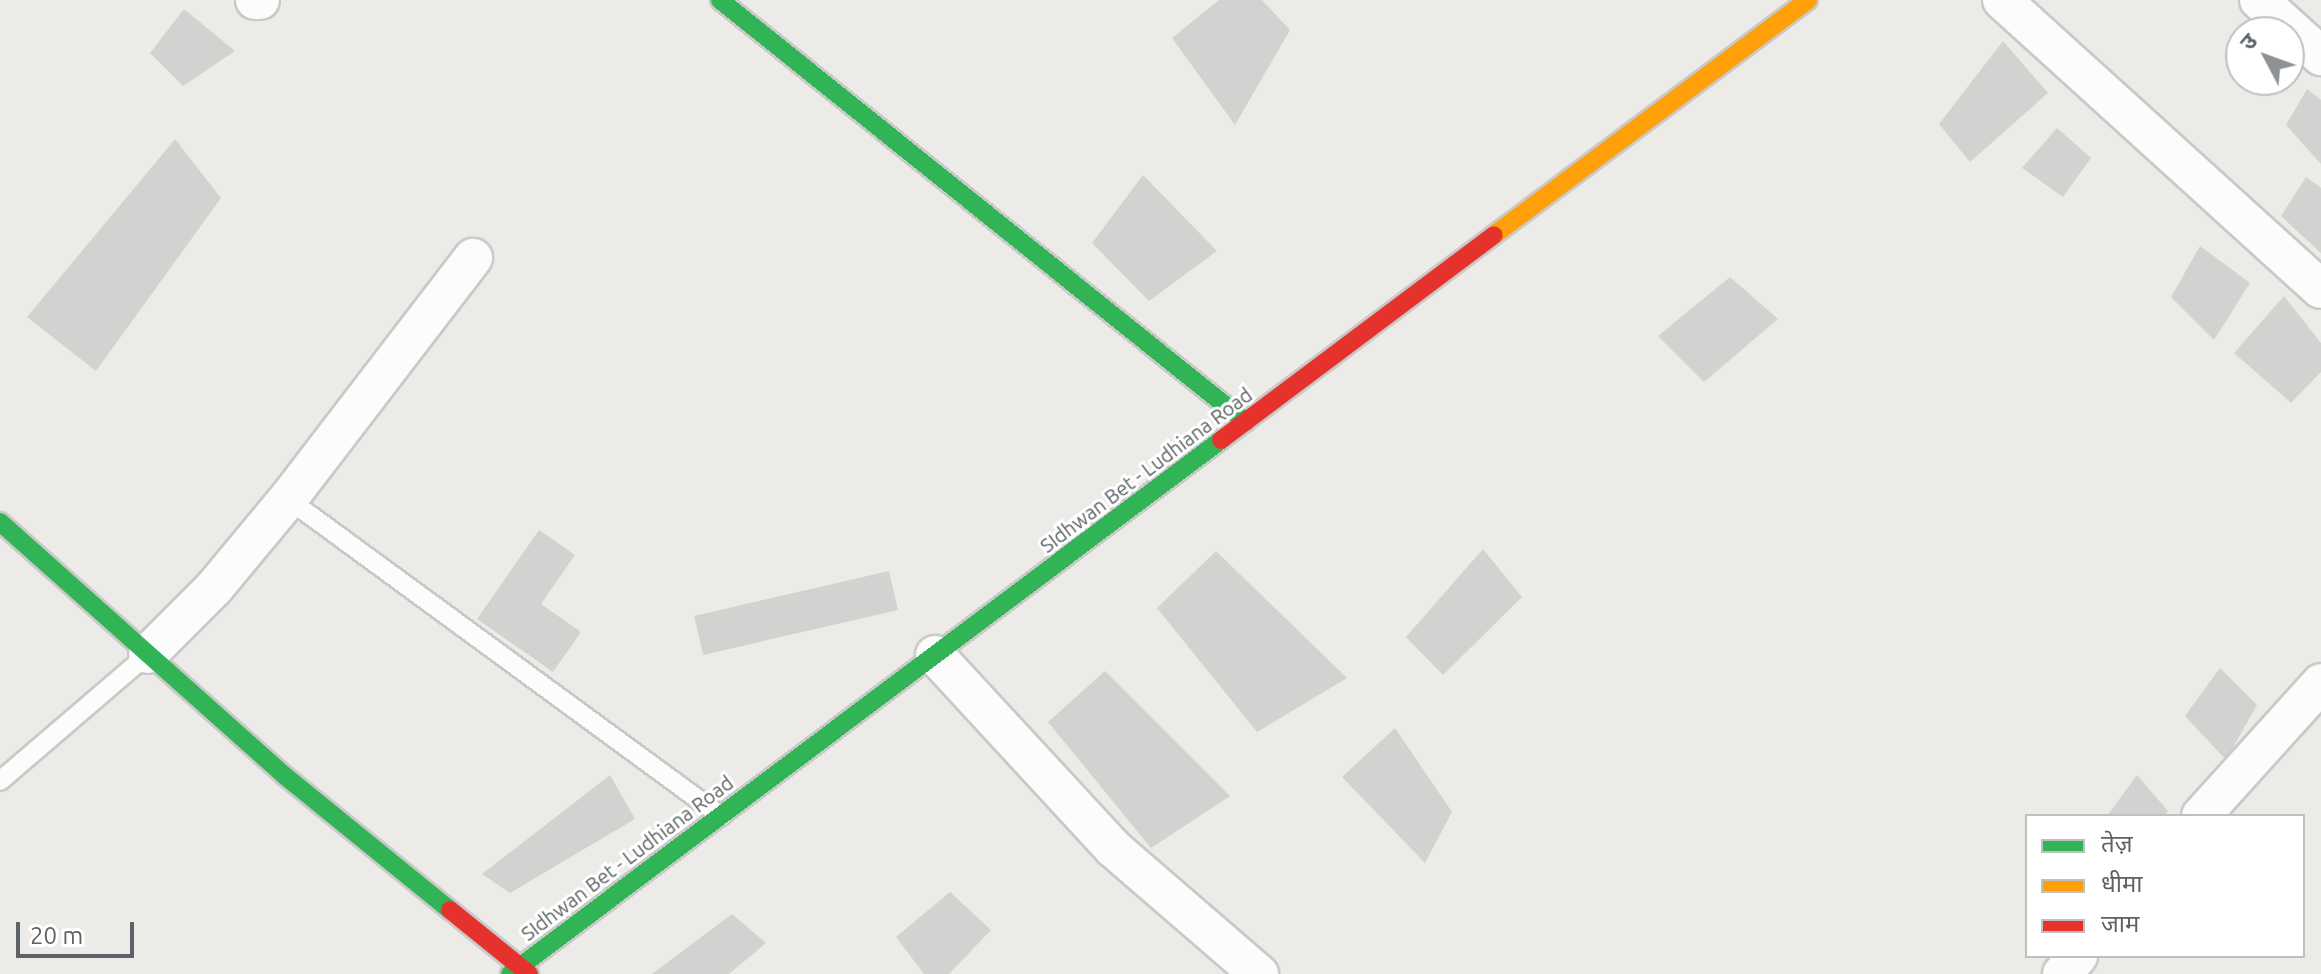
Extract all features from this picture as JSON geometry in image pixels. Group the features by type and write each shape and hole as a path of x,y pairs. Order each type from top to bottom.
{"main road":[{"path":"720,0 1246,422"},
{"name":"SIdhwan Bet - Ludhiana Road","path":"519,971 1808,0"},
{"path":"0,522 285,776 519,971"}],"street":[{"path":"2002,0 2321,289"},
{"path":"2259,0 2321,56"},
{"path":"148,654 214,588 288,499 473,258"},
{"path":"935,655 1113,848 1259,974"},
{"path":"2203,814 2321,683"},
{"path":"2062,974 2076,958"}],"lane":[{"path":"288,499 721,816"},
{"path":"0,781 148,654"}],"building":[{"path":"1219,0 1262,0 1290,30 1235,125 1172,38"},
{"path":"184,9 235,51 183,86 150,53"},
{"path":"2003,41 2048,93 1970,162 1939,124"},
{"path":"2307,89 2321,100 2321,164 2286,125"},
{"path":"2057,128 2091,158 2063,197 2022,168"},
{"path":"175,139 221,198 96,371 27,317"},
{"path":"1143,175 1217,251 1149,301 1092,243"},
{"path":"2306,177 2321,188 2321,253 2281,216"},
{"path":"2200,246 2250,283 2214,340 2171,297"},
{"path":"1730,277 1778,319 1704,382 1658,336"},
{"path":"2284,296 2321,343 2321,372 2291,403 2234,353"},
{"path":"539,530 575,555 541,604 581,632 553,672 477,619"},
{"path":"1483,549 1522,597 1443,675 1406,637"},
{"path":"1216,551 1347,678 1257,732 1157,608"},
{"path":"889,571 898,610 703,655 694,616"},
{"path":"2220,668 2257,705 2226,760 2185,716"},
{"path":"1105,671 1230,796 1151,848 1048,722"},
{"path":"1395,728 1452,812 1425,863 1342,777"},
{"path":"610,775 635,819 510,893 482,874"},
{"path":"2137,775 2168,811 2166,814 2108,814"},
{"path":"950,892 991,930 949,974 924,974 896,937"},
{"path":"732,914 766,943 729,974 652,974"}],"traffic: fast":[{"path":"720,0 1246,422"},
{"path":"510,974 1221,440"},
{"path":"0,522 285,776 450,910"}],"traffic: slow":[{"path":"1494,235 1808,0"}],"traffic: jam":[{"path":"1221,440 1494,235"},
{"path":"450,910 529,974"}]}
